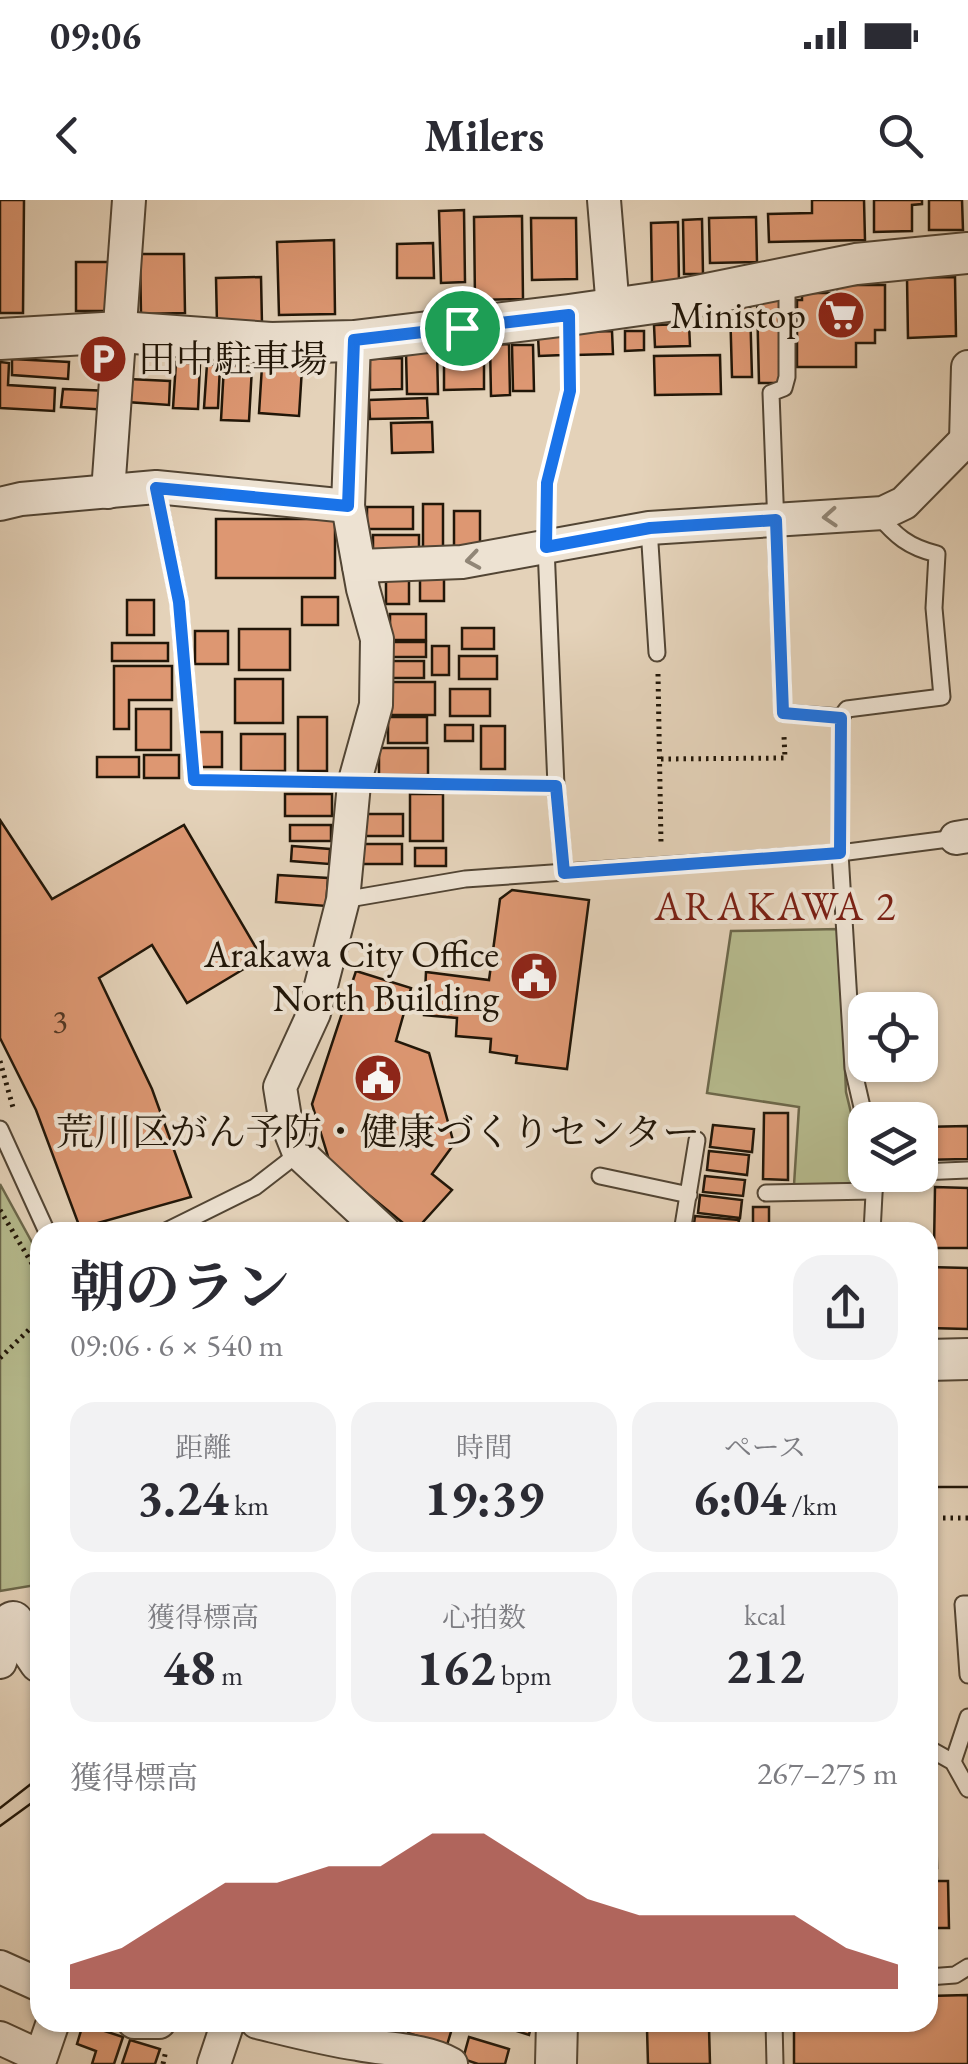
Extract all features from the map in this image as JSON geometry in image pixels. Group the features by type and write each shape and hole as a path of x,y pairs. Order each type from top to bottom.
{"street":[{"path":"108,492 130,200"},
{"path":"604,200 614,309"},
{"path":"0,339 120,332 271,343 354,340 614,309 904,258 968,253"},
{"path":"354,340 348,506 377,639 376,705 354,784 343,900 314,1012 280,1086 285,1118 299,1153 373,1222"},
{"path":"359,566 462,562 650,528 877,514 904,503 967,439 968,367"},
{"path":"0,504 156,488 348,506"},
{"path":"938,1360 968,1360"},
{"path":"18,1620 30,1643"},
{"path":"0,1662 18,1620"},
{"path":"0,1968 30,1980"},
{"path":"0,2038 41,2057 50,2032"},
{"path":"214,2064 225,2032"},
{"path":"287,2032 356,2054 444,2062"},
{"path":"556,2064 557,2032"}],"lane":[{"path":"786,277 787,376 784,388 771,393 783,713 841,718"},
{"path":"156,488 179,602 194,780 556,786"},
{"path":"861,1102 854,1068 840,853 841,718 847,709 942,697 934,608 937,554 913,548 896,537 877,514"},
{"path":"650,528 657,653"},
{"path":"546,547 556,786 564,873"},
{"path":"343,900 465,879 840,853 962,837"},
{"path":"0,1129 42,1222"},
{"path":"684,1222 697,1140"},
{"path":"184,1222 254,1187 299,1153"},
{"path":"938,1171 968,1170"},
{"path":"600,1176 688,1196"},
{"path":"766,1193 848,1185"},
{"path":"873,1222 874,1192"},
{"path":"966,1602 968,1675"},
{"path":"953,1762 968,1717"},
{"path":"938,1754 953,1762 968,1788"},
{"path":"938,1976 955,1975 968,1967"},
{"path":"774,2032 775,2064"}],"path":[{"path":"546,547 547,483 570,391 569,315"},
{"path":"657,653 662,866"},
{"path":"661,759 786,758 783,713"},
{"path":"0,1210 30,1260"},
{"path":"0,1358 30,1329"},
{"path":"938,1518 968,1518"}],"green space":[{"path":"839,929 848,1102 848,1184 794,1185 799,1107 707,1093 731,931"},
{"path":"0,1184 30,1239 30,1586 0,1591"}],"building":[{"path":"0,200 24,200 23,313 0,313"},
{"path":"812,200 864,200 865,240 769,242 768,214 812,213"},
{"path":"874,200 922,200 922,204 912,205 912,231 874,232"},
{"path":"929,200 962,200 963,230 929,230"},
{"path":"464,210 465,282 441,283 439,211"},
{"path":"522,216 523,299 475,300 474,217"},
{"path":"756,217 757,262 710,263 709,218"},
{"path":"531,218 576,218 577,279 532,280"},
{"path":"702,219 703,274 684,274 683,220"},
{"path":"678,222 679,283 652,284 651,223"},
{"path":"334,240 335,314 279,315 277,242"},
{"path":"433,243 434,278 397,278 397,244"},
{"path":"140,254 184,254 185,313 141,314"},
{"path":"76,262 114,262 112,311 76,311"},
{"path":"261,277 262,324 217,324 216,278"},
{"path":"955,277 956,336 908,338 907,278"},
{"name":"Ministop","path":"837,285 885,285 885,330 875,330 875,343 856,343 856,367 797,367 797,300 802,300 802,293 837,293"},
{"path":"757,299 781,299 783,383 759,383"},
{"path":"730,305 750,305 752,377 732,377"},
{"path":"689,324 690,346 655,347 654,325"},
{"path":"612,331 613,354 574,355 573,332"},
{"path":"625,331 644,331 644,350 625,351"},
{"path":"563,335 563,355 539,356 538,336"},
{"path":"509,344 510,395 491,396 490,345"},
{"path":"512,345 533,345 534,391 513,391"},
{"path":"437,351 438,394 407,394 406,352"},
{"path":"720,355 721,394 655,395 654,356"},
{"path":"484,357 484,389 444,390 444,358"},
{"path":"402,358 402,389 370,390 370,359"},
{"path":"12,359 69,362 68,379 12,375"},
{"path":"0,362 9,363 8,385 55,388 54,411 0,408"},
{"path":"176,362 200,364 198,409 173,408"},
{"path":"207,364 220,365 218,408 204,408"},
{"path":"224,365 252,367 249,421 221,420"},
{"path":"262,366 302,368 299,416 259,413"},
{"path":"128,379 170,381 169,405 127,402"},
{"path":"63,389 110,391 109,410 61,407"},
{"path":"427,398 428,418 370,419 369,400"},
{"path":"432,422 433,452 392,453 391,423"},
{"path":"423,504 443,504 443,552 423,552"},
{"path":"367,507 413,507 413,529 367,529"},
{"path":"454,511 480,511 480,547 454,547"},
{"path":"216,519 335,519 335,578 216,578"},
{"path":"373,535 419,535 419,554 373,554"},
{"path":"386,575 409,575 409,604 386,604"},
{"path":"420,577 444,577 444,601 420,601"},
{"path":"302,597 338,597 338,625 302,625"},
{"path":"127,600 154,600 154,635 127,635"},
{"path":"390,614 426,614 426,640 390,640"},
{"path":"462,628 494,628 494,649 462,649"},
{"path":"239,629 290,629 290,670 239,670"},
{"path":"195,631 228,631 228,664 195,664"},
{"path":"386,642 426,642 426,657 386,657"},
{"path":"112,643 168,643 168,661 112,661"},
{"path":"432,646 449,646 449,675 432,675"},
{"path":"459,656 497,656 497,679 459,679"},
{"path":"383,661 424,661 424,678 383,678"},
{"path":"114,666 172,666 172,700 129,700 129,729 114,729"},
{"path":"235,679 283,679 283,723 235,723"},
{"path":"391,682 435,682 435,715 391,715"},
{"path":"450,689 490,689 490,716 450,716"},
{"path":"136,709 171,709 171,750 136,750"},
{"path":"298,717 327,717 327,771 298,771"},
{"path":"388,717 427,717 427,743 388,743"},
{"path":"445,725 473,725 473,741 445,741"},
{"path":"481,726 505,726 505,769 481,769"},
{"path":"198,732 222,732 222,767 198,767"},
{"path":"241,734 285,734 285,771 241,771"},
{"path":"379,748 428,748 428,775 379,775"},
{"path":"144,755 179,755 179,778 144,778"},
{"path":"97,757 139,757 139,777 97,777"},
{"path":"285,794 332,794 332,816 285,816"},
{"path":"410,794 443,794 443,841 410,841"},
{"path":"359,814 403,814 403,836 359,836"},
{"path":"0,820 52,899 184,825 262,958 187,1003 152,945 99,978 152,1089 191,1197 101,1222 78,1222 36,1110 0,1038"},
{"path":"290,825 331,825 331,841 290,841"},
{"path":"354,844 402,844 402,864 354,864"},
{"path":"292,846 330,849 329,864 291,861"},
{"path":"415,848 446,848 446,866 415,866"},
{"path":"278,875 328,878 326,906 276,902"},
{"name":"Arakawa City Office North Building","path":"512,890 589,900 567,1069 516,1063 517,1056 490,1052 491,1039 456,1036 457,1018 424,1015 426,972 489,980 500,899"},
{"name":"荒川区がん予防・健康づくりセンター","path":"356,971 411,988 396,1041 429,1053 454,1144 432,1174 452,1190 423,1222 402,1222 330,1163 312,1104"},
{"path":"764,1113 788,1113 788,1180 763,1179"},
{"path":"713,1125 754,1129 752,1152 710,1147"},
{"path":"968,1126 968,1159 938,1160 938,1127"},
{"path":"709,1151 749,1155 747,1175 707,1170"},
{"path":"705,1176 745,1180 743,1196 703,1192"},
{"path":"938,1187 968,1188 968,1248 938,1248 938,1222 934,1222"},
{"path":"700,1195 742,1200 740,1218 698,1213"},
{"path":"753,1207 769,1207 769,1222 753,1222"},
{"path":"695,1216 739,1220 739,1222 694,1222"},
{"path":"938,1267 968,1268 968,1329 938,1328"},
{"path":"938,1881 948,1881 949,1928 938,1928"},
{"path":"968,1995 968,2064 794,2064 794,2032 938,2032 938,1996"},
{"path":"81,2032 108,2032 123,2037 114,2064 92,2064 96,2051 77,2044"},
{"path":"408,2032 451,2032 447,2045"},
{"path":"647,2032 709,2032 710,2064 648,2064"},
{"path":"469,2037 509,2049 505,2064 478,2064 463,2059"},
{"path":"130,2040 160,2049 155,2064 122,2064"}],"tram line":[{"path":"938,1487 968,1487"},
{"path":"0,1808 30,1785"},
{"path":"0,1826 30,1804"}],"place":[{"name":"Ministop","path":"841,315"},
{"name":"田中駐車場","path":"103,359"},
{"name":"Arakawa City Office North Building","path":"534,976"},
{"name":"荒川区がん予防・健康づくりセンター","path":"378,1078"}],"district":[{"name":"ARAKAWA 2","path":"776,906"}],"route":[{"path":"569,315 570,391 547,483 546,547 650,528 776,520 783,713 841,718 840,853 564,873 556,786 194,780 179,602 156,488 348,506 354,340 462,328 569,315"}]}
